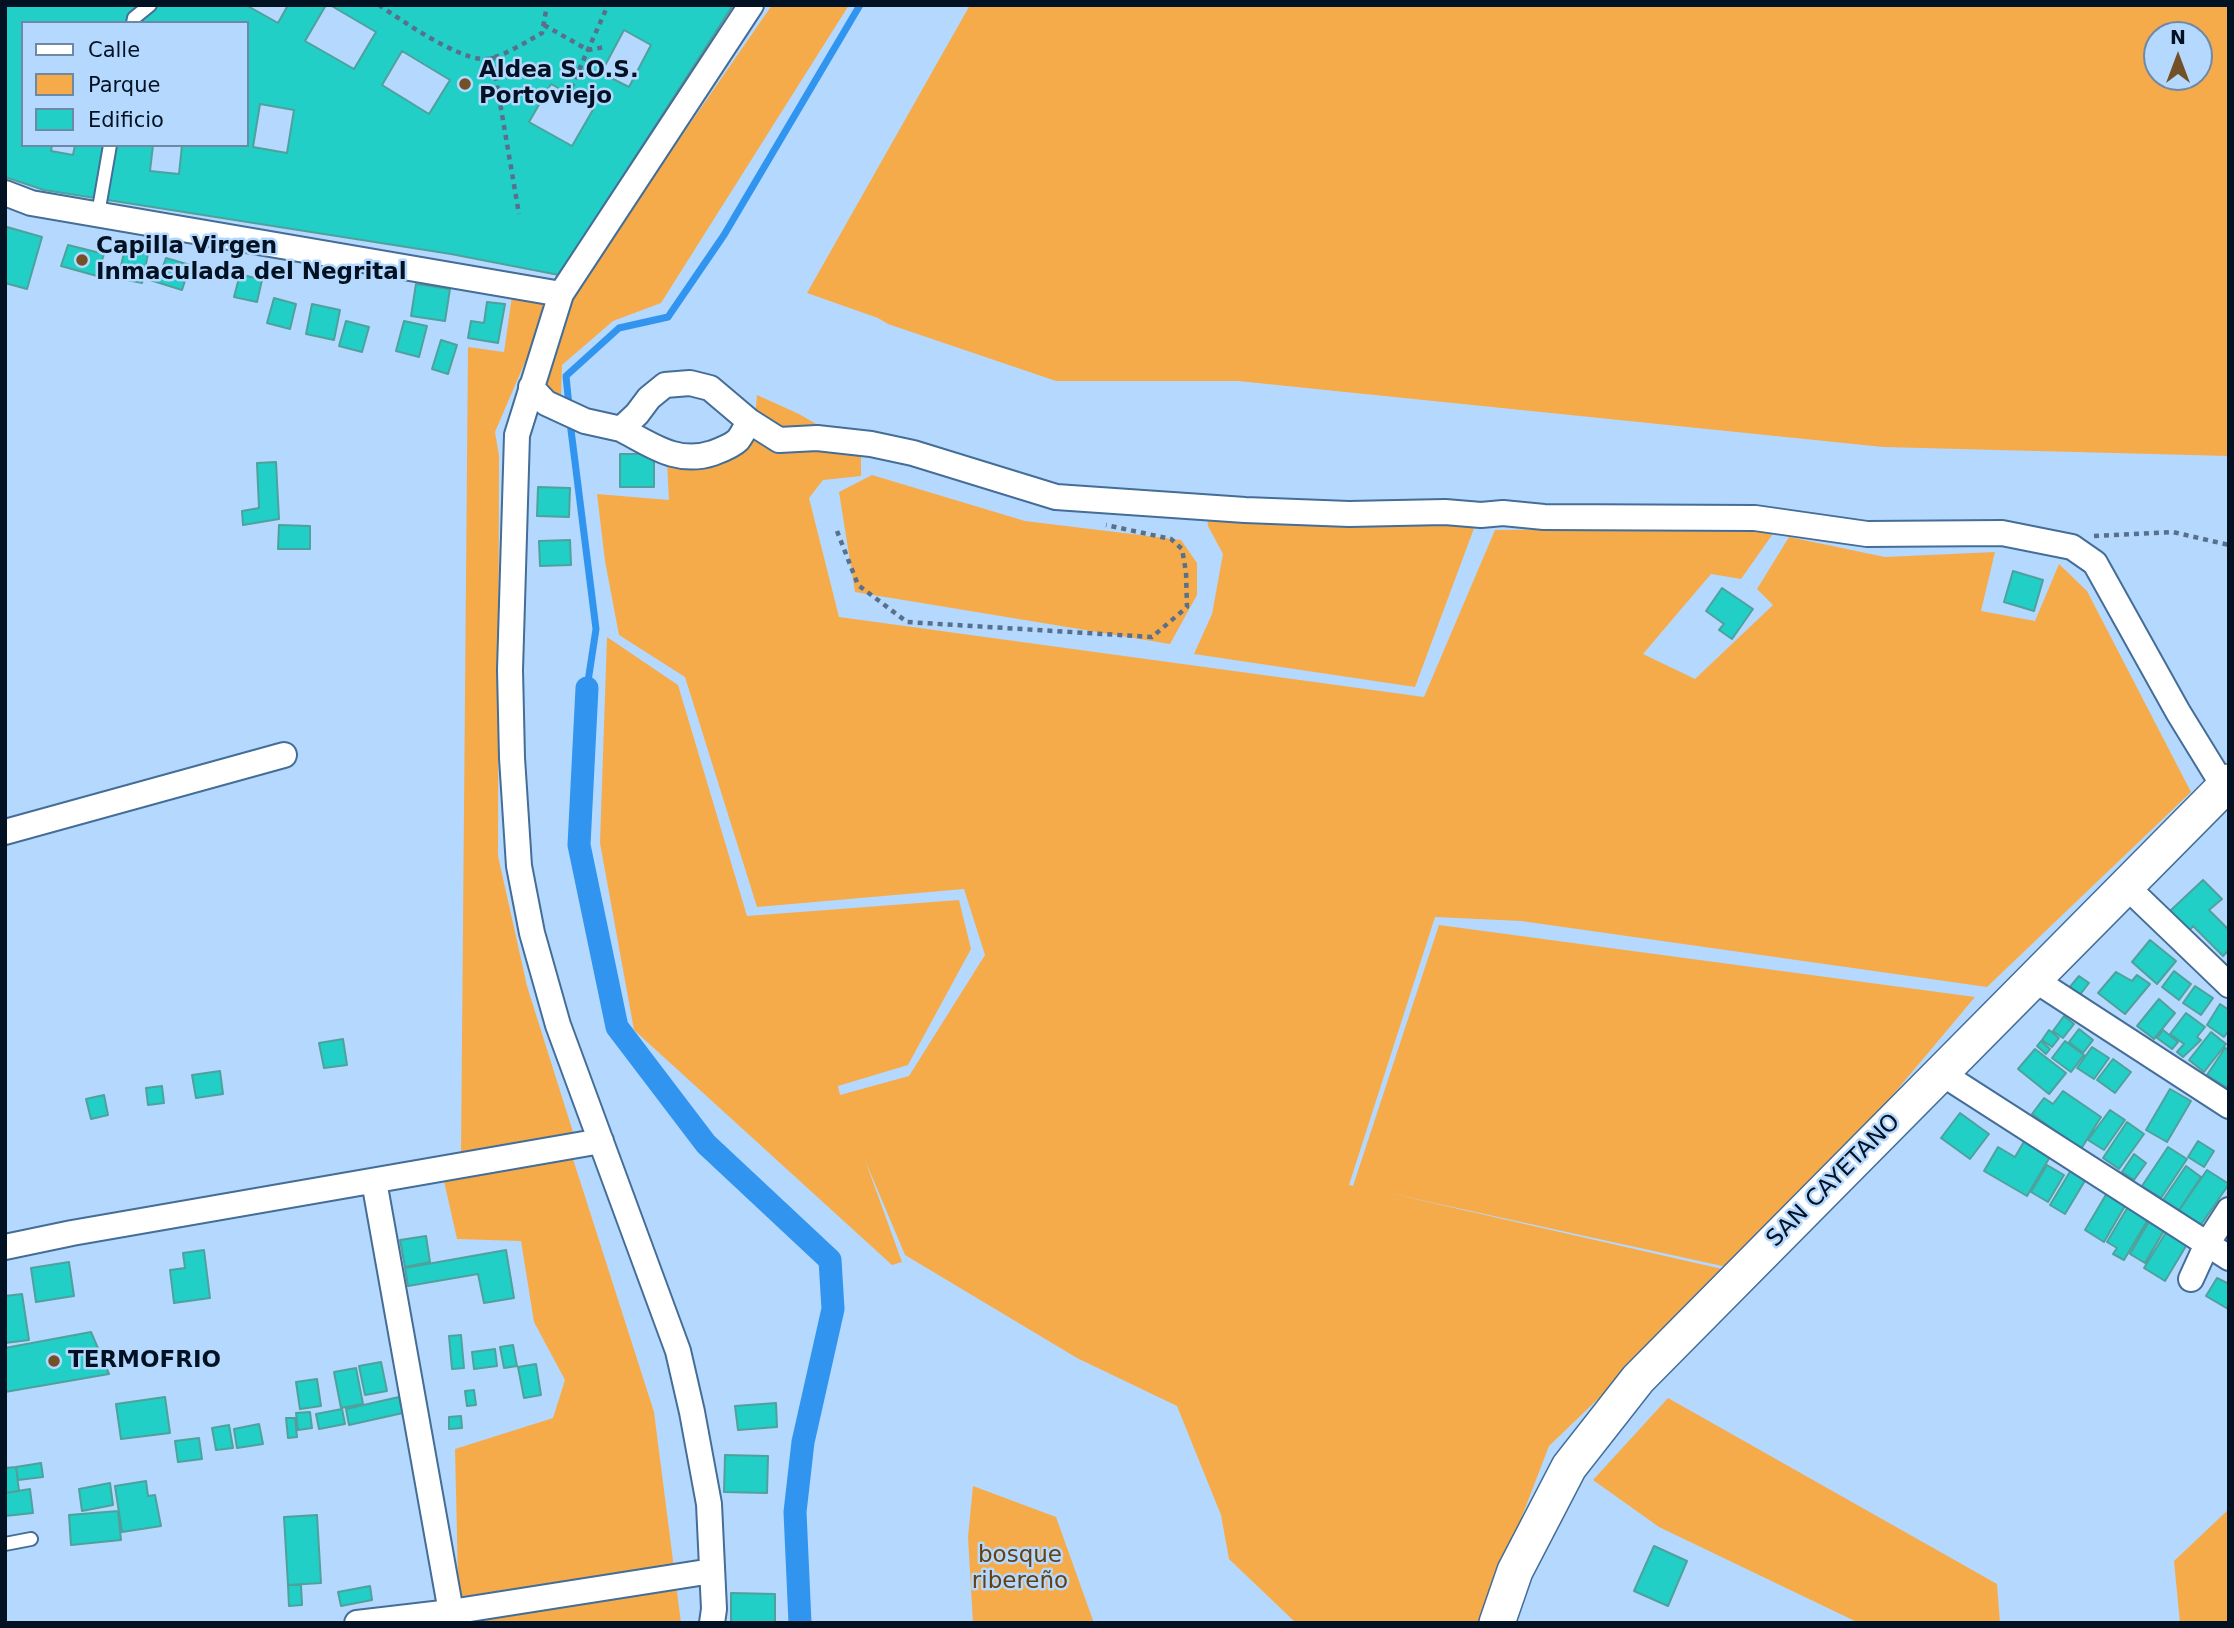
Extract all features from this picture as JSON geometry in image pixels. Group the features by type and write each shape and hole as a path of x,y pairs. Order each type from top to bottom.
{"main road":[{"name":"SAN CAYETANO","path":"1497,1623 1516,1572 1569,1467 1638,1379 2127,887 2224,794"}],"street":[{"path":"712,1623 714,1609 709,1504 678,1351 558,1025 532,933 519,866 510,670 517,435 561,294 751,5"},
{"path":"5,193 31,203 561,294"},
{"path":"621,429 665,384 690,383 710,388 749,421 779,440 817,438 882,446 1056,497 1349,514 1445,512 1544,517 1755,518 1867,534 2002,533 2072,547 2095,563 2224,794"},
{"path":"531,387 546,403 586,421 621,429 660,450 681,457 701,457 723,450 738,440 749,421"},
{"path":"5,832 284,755"},
{"path":"2127,887 2229,985"},
{"path":"2035,980 2229,1106"},
{"path":"1941,1073 2229,1258"},
{"path":"5,1247 601,1140"},
{"path":"374,1181 452,1617"},
{"path":"2191,1279 2207,1244 2229,1210"},
{"path":"357,1623 452,1617 712,1571"}],"lane":[{"path":"133,21 150,5"},
{"path":"98,214 110,147"},
{"path":"5,1544 32,1539"}],"path":[{"path":"379,5 416,30 458,51 484,60 542,33 547,5"},
{"path":"571,88 608,5"},
{"path":"544,24 588,50 605,47"},
{"path":"492,57 519,214"},
{"path":"837,531 858,585 906,622 1152,637 1187,607 1182,550 1171,539 1095,523"},
{"path":"2082,536 2173,532 2229,545"}],"green space":[{"path":"772,5 849,5 661,303 613,321 562,365 561,397 536,381 571,296"},
{"path":"970,5 2229,5 2229,456 1883,447 1238,381 1056,381 888,324 807,293"},
{"path":"512,296 552,299 495,432 499,456 498,856 527,986 573,1132 461,1154 468,347 504,352"},
{"path":"757,395 799,414 861,450 861,476 823,480 809,498 839,617 1424,697 1495,530 1777,528 1741,579 1711,574 1643,654 1695,679 1773,605 1757,589 1789,537 1885,557 1995,552 1981,611 2035,621 2059,564 2087,591 2191,792 1987,987 1521,921 1435,917 1349,1185 1353,1186 1439,925 1975,997 1745,1271 1384,1192 1731,1271 1549,1446 1481,1623 1296,1623 1229,1559 1221,1515 1177,1406 1077,1358 905,1255 865,1160 902,1262 892,1265 634,1030 600,843 607,637 678,685 747,916 959,900 971,949 908,1065 838,1086 840,1095 909,1076 985,955 964,889 757,907 685,677 619,635 605,561 597,494 669,500 667,462 707,456 753,440"},
{"path":"872,475 1025,521 1181,540 1197,563 1197,595 1170,644 855,592 839,492"},
{"path":"1206,507 1476,523 1415,687 1194,654 1212,614 1223,554 1208,526"},
{"path":"573,1159 654,1412 681,1623 459,1623 455,1449 553,1418 565,1380 534,1322 521,1241 457,1239 444,1181"},
{"path":"1668,1398 1997,1584 2000,1623 1859,1623 1659,1527 1593,1480"},
{"name":"bosque ribereño","path":"973,1486 1056,1517 1094,1623 973,1623 968,1537"},
{"path":"2229,1509 2229,1623 2180,1623 2174,1561"}],"building":[{"name":"Aldea S.O.S. Portoviejo","path":"5,5 733,5 559,275 451,254 44,190 5,177"},
{"path":"246,5 288,5 278,23"},
{"path":"326,5 376,32 354,69 305,41"},
{"path":"624,30 651,45 629,87 601,73"},
{"path":"402,51 450,80 429,114 382,85"},
{"path":"551,84 594,108 572,146 529,122"},
{"path":"260,104 294,110 287,153 253,147"},
{"path":"52,147 75,147 73,155 51,151"},
{"path":"153,147 182,147 179,174 150,171"},
{"path":"7,227 42,237 27,289 5,283"},
{"name":"Capilla Virgen Inmaculada del Negrital","path":"68,245 104,254 97,276 61,266"},
{"path":"125,249 148,254 142,283 118,278"},
{"path":"166,258 190,265 182,290 150,280 154,267 162,269"},
{"path":"240,274 262,280 257,302 234,297"},
{"path":"416,284 450,289 445,321 411,316"},
{"path":"274,298 296,304 290,329 267,323"},
{"path":"487,302 505,304 498,343 468,338 471,321 484,323"},
{"path":"312,304 340,310 334,340 306,334"},
{"path":"346,321 369,327 362,352 339,346"},
{"path":"404,321 427,326 419,357 396,351"},
{"path":"441,340 457,345 448,374 432,369"},
{"path":"620,454 654,454 654,487 620,487"},
{"path":"276,462 279,519 243,525 242,511 259,508 257,463"},
{"path":"538,487 570,488 569,517 537,516"},
{"path":"279,525 310,526 310,549 278,549"},
{"path":"570,540 571,565 540,566 539,541"},
{"path":"2013,571 2043,580 2034,611 2004,602"},
{"path":"1722,588 1753,609 1732,639 1719,630 1724,624 1706,611"},
{"path":"2203,880 2222,899 2209,910 2229,930 2229,950 2223,956 2193,926 2189,931 2170,911"},
{"path":"2150,940 2176,961 2157,984 2132,962"},
{"path":"2174,971 2191,984 2179,1000 2162,987"},
{"path":"2116,972 2132,981 2137,975 2150,984 2125,1014 2098,993"},
{"path":"2079,976 2089,983 2079,996 2069,988"},
{"path":"2195,986 2213,998 2201,1015 2183,1003"},
{"path":"2159,999 2175,1013 2154,1039 2137,1026"},
{"path":"2220,1004 2229,1010 2229,1030 2224,1037 2207,1025"},
{"path":"2186,1013 2205,1027 2197,1037 2201,1040 2183,1057 2177,1052 2184,1044 2170,1034"},
{"path":"2064,1016 2074,1024 2063,1038 2053,1031"},
{"path":"2079,1029 2093,1040 2083,1053 2069,1042"},
{"path":"2049,1030 2059,1038 2052,1047 2042,1040"},
{"path":"2163,1030 2178,1042 2172,1049 2157,1038"},
{"path":"2211,1032 2226,1044 2204,1072 2189,1060"},
{"path":"343,1039 347,1065 324,1068 319,1043"},
{"path":"2041,1041 2050,1049 2046,1054 2037,1046"},
{"path":"2065,1041 2084,1055 2071,1072 2052,1058"},
{"path":"2092,1047 2109,1058 2094,1079 2077,1068"},
{"path":"2225,1048 2229,1050 2229,1089 2207,1075"},
{"path":"2035,1049 2066,1073 2049,1094 2018,1069"},
{"path":"2113,1059 2131,1072 2115,1093 2097,1080"},
{"path":"220,1071 223,1094 196,1098 192,1075"},
{"path":"162,1086 164,1103 148,1105 146,1088"},
{"path":"2170,1089 2191,1101 2167,1142 2146,1130"},
{"path":"2063,1091 2101,1117 2081,1149 2032,1114 2044,1098 2053,1104"},
{"path":"104,1095 108,1115 91,1119 86,1099"},
{"path":"2110,1110 2125,1120 2104,1150 2088,1140"},
{"path":"1960,1113 1989,1134 1970,1159 1941,1138"},
{"path":"2127,1122 2144,1134 2119,1169 2103,1158"},
{"path":"2025,1140 2051,1155 2027,1196 1984,1171 1998,1147 2015,1157"},
{"path":"2198,1141 2214,1151 2204,1167 2188,1157"},
{"path":"2168,1147 2187,1159 2161,1198 2142,1186"},
{"path":"2134,1154 2146,1163 2134,1180 2122,1172"},
{"path":"2047,1165 2064,1175 2048,1202 2031,1192"},
{"path":"2186,1166 2201,1177 2179,1210 2163,1200"},
{"path":"2071,1170 2086,1179 2065,1214 2050,1205"},
{"path":"2207,1170 2229,1184 2200,1226 2178,1212"},
{"path":"2107,1193 2126,1204 2104,1242 2085,1230"},
{"path":"2129,1205 2150,1216 2124,1260 2113,1254 2117,1248 2107,1242"},
{"path":"2151,1218 2166,1227 2145,1263 2130,1254"},
{"path":"2168,1229 2189,1241 2165,1281 2144,1268"},
{"path":"426,1236 430,1262 405,1267 400,1240"},
{"path":"204,1250 210,1298 174,1303 170,1270 185,1268 183,1253"},
{"path":"506,1250 514,1298 484,1303 478,1274 408,1286 405,1268"},
{"path":"69,1262 74,1296 36,1302 31,1268"},
{"path":"2217,1278 2229,1284 2228,1309 2206,1296"},
{"path":"22,1294 29,1340 5,1343 5,1296"},
{"name":"TERMOFRIO","path":"91,1332 109,1374 5,1392 5,1348"},
{"path":"461,1335 464,1368 452,1369 449,1336"},
{"path":"513,1345 517,1366 504,1368 500,1347"},
{"path":"495,1349 497,1366 474,1369 472,1352"},
{"path":"381,1362 387,1391 365,1395 359,1366"},
{"path":"536,1364 541,1395 524,1398 518,1367"},
{"path":"356,1368 363,1404 341,1408 334,1372"},
{"path":"317,1379 321,1406 300,1409 296,1382"},
{"path":"474,1390 476,1405 467,1406 465,1391"},
{"path":"165,1397 170,1433 121,1439 116,1404"},
{"path":"399,1397 403,1413 349,1425 346,1409"},
{"path":"776,1403 777,1427 738,1430 735,1406"},
{"path":"342,1409 345,1424 319,1429 316,1414"},
{"path":"310,1412 312,1428 298,1430 296,1413"},
{"path":"461,1416 462,1428 449,1429 449,1417"},
{"path":"286,1418 295,1418 297,1437 288,1438"},
{"path":"259,1424 263,1444 237,1448 234,1429"},
{"path":"229,1425 233,1448 216,1450 212,1428"},
{"path":"199,1438 202,1459 178,1462 175,1441"},
{"path":"725,1455 768,1456 767,1493 724,1492"},
{"path":"41,1463 43,1477 18,1480 16,1467"},
{"path":"16,1467 19,1491 5,1493 5,1468"},
{"path":"146,1481 148,1496 155,1495 161,1526 122,1532 115,1486"},
{"path":"110,1483 113,1505 82,1511 79,1489"},
{"path":"30,1489 33,1513 5,1516 5,1493"},
{"path":"118,1511 121,1540 71,1545 69,1515"},
{"path":"317,1515 321,1583 288,1585 284,1517"},
{"path":"1654,1546 1687,1561 1668,1606 1634,1591"},
{"path":"288,1585 301,1585 302,1605 289,1606"},
{"path":"370,1586 372,1600 341,1606 338,1592"},
{"path":"731,1593 775,1594 775,1622 731,1622"}],"waterway":[{"path":"569,406 566,376 619,328 668,317 724,235 860,5"},
{"path":"570,422 596,629 587,688"},
{"path":"587,688 579,845 617,1027 706,1144 830,1260 833,1309 803,1442 795,1512 800,1623"}],"place":[{"name":"Aldea S.O.S. Portoviejo","path":"465,84"},
{"name":"Capilla Virgen Inmaculada del Negrital","path":"82,260"},
{"name":"TERMOFRIO","path":"54,1361"}]}
